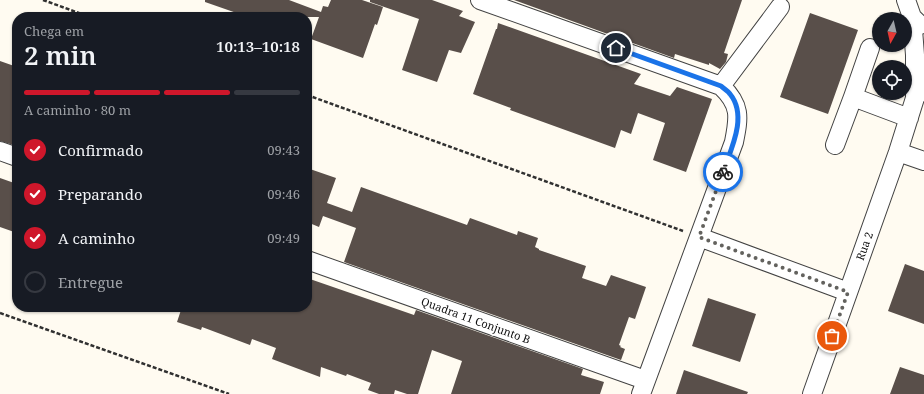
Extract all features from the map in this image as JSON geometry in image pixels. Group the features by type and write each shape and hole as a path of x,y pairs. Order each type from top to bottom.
{"street":[{"path":"480,0 721,86 731,95 736,108 738,121 734,142 643,387"},
{"path":"721,86 780,7"},
{"name":"Rua 2","path":"812,394 909,118 920,92 910,10"},
{"path":"835,145 870,48"},
{"path":"853,97 909,118"},
{"path":"0,151 12,155"},
{"path":"898,152 924,161"},
{"path":"699,237 848,292"},
{"name":"Quadra 11 Conjunto B","path":"312,262 643,387"}],"path":[{"path":"42,0 76,12"},
{"path":"312,97 699,237"},
{"path":"0,313 229,394"}],"building":[{"path":"205,0 289,0 321,12 323,6 328,7 331,0 362,0 383,7 377,25 375,24 363,58 312,39 319,17 312,17 312,12 234,12 205,2"},
{"path":"370,0 432,0 463,11 459,16 475,22 461,53 449,50 437,82 402,70 419,19 370,2"},
{"path":"514,0 742,0 724,53 728,54 726,62 720,69 709,63 709,65 675,54 674,58"},
{"path":"810,13 858,30 828,114 780,97"},
{"path":"498,23 641,74 634,84 670,96 677,87 712,99 686,172 653,160 665,123 638,113 631,134 621,130 615,148 510,110 511,108 473,94"},
{"path":"0,61 12,65 12,145 0,141"},
{"path":"312,170 336,178 327,203 352,212 361,187 467,225 470,218 517,235 518,231 538,238 535,247 539,250 586,266 582,278 606,286 611,275 646,287 635,319 629,317 619,345 625,349 621,360 344,262 356,228 323,216 319,227 312,224"},
{"path":"0,178 12,182 12,231 0,227"},
{"path":"905,264 924,271 924,324 888,311"},
{"path":"312,280 414,315 416,310 583,369 581,375 604,382 600,394 451,394 462,361 432,350 418,394 407,394 395,390 394,394 379,394 368,390 371,383 347,374 346,376 321,367 320,377 272,359 276,348 252,339 250,345 202,327 201,330 177,322 180,312 312,312"},
{"path":"708,298 756,314 740,362 692,346"},
{"path":"900,367 924,375 924,394 890,394"},
{"path":"684,370 748,392 747,394 676,394"}],"way so far":[{"path":"723,172 699,237 848,292 832,336"}],"route":[{"path":"616,48 721,86 731,95 736,108 738,121 734,142 723,172"}]}
